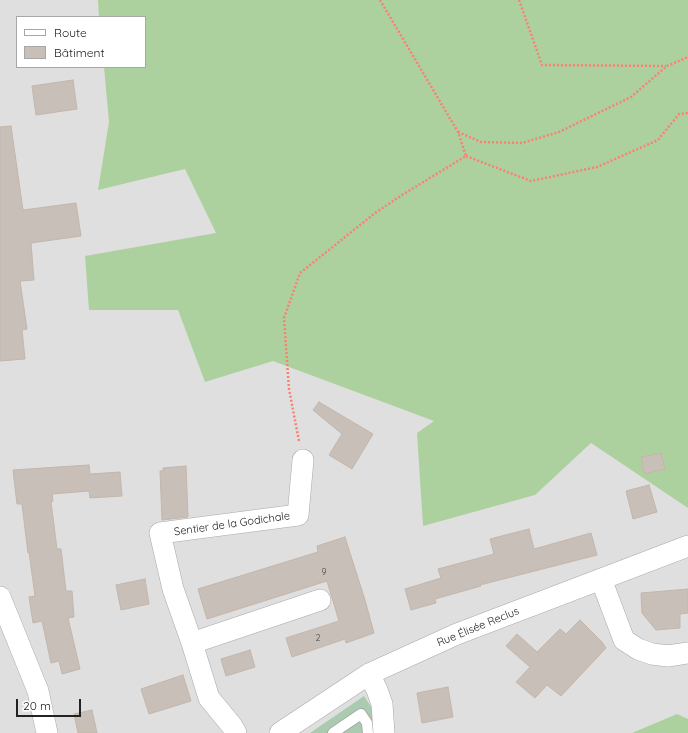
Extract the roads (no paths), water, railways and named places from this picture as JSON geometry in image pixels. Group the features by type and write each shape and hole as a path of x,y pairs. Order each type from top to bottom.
{"street":[{"name":"Sentier de la Godichale","path":"236,733 209,698 173,589 160,533 298,515 303,460"},
{"name":"Rue Élisée Reclus","path":"280,733 369,674 457,634 688,546"},
{"path":"601,579 624,640 638,649 652,654 668,656 688,653"},
{"path":"0,597 38,691 46,733"},
{"path":"192,643 320,600"},
{"path":"369,674 382,704 384,733"}],"lane":[{"path":"333,733 361,714 367,723 368,733"}]}
